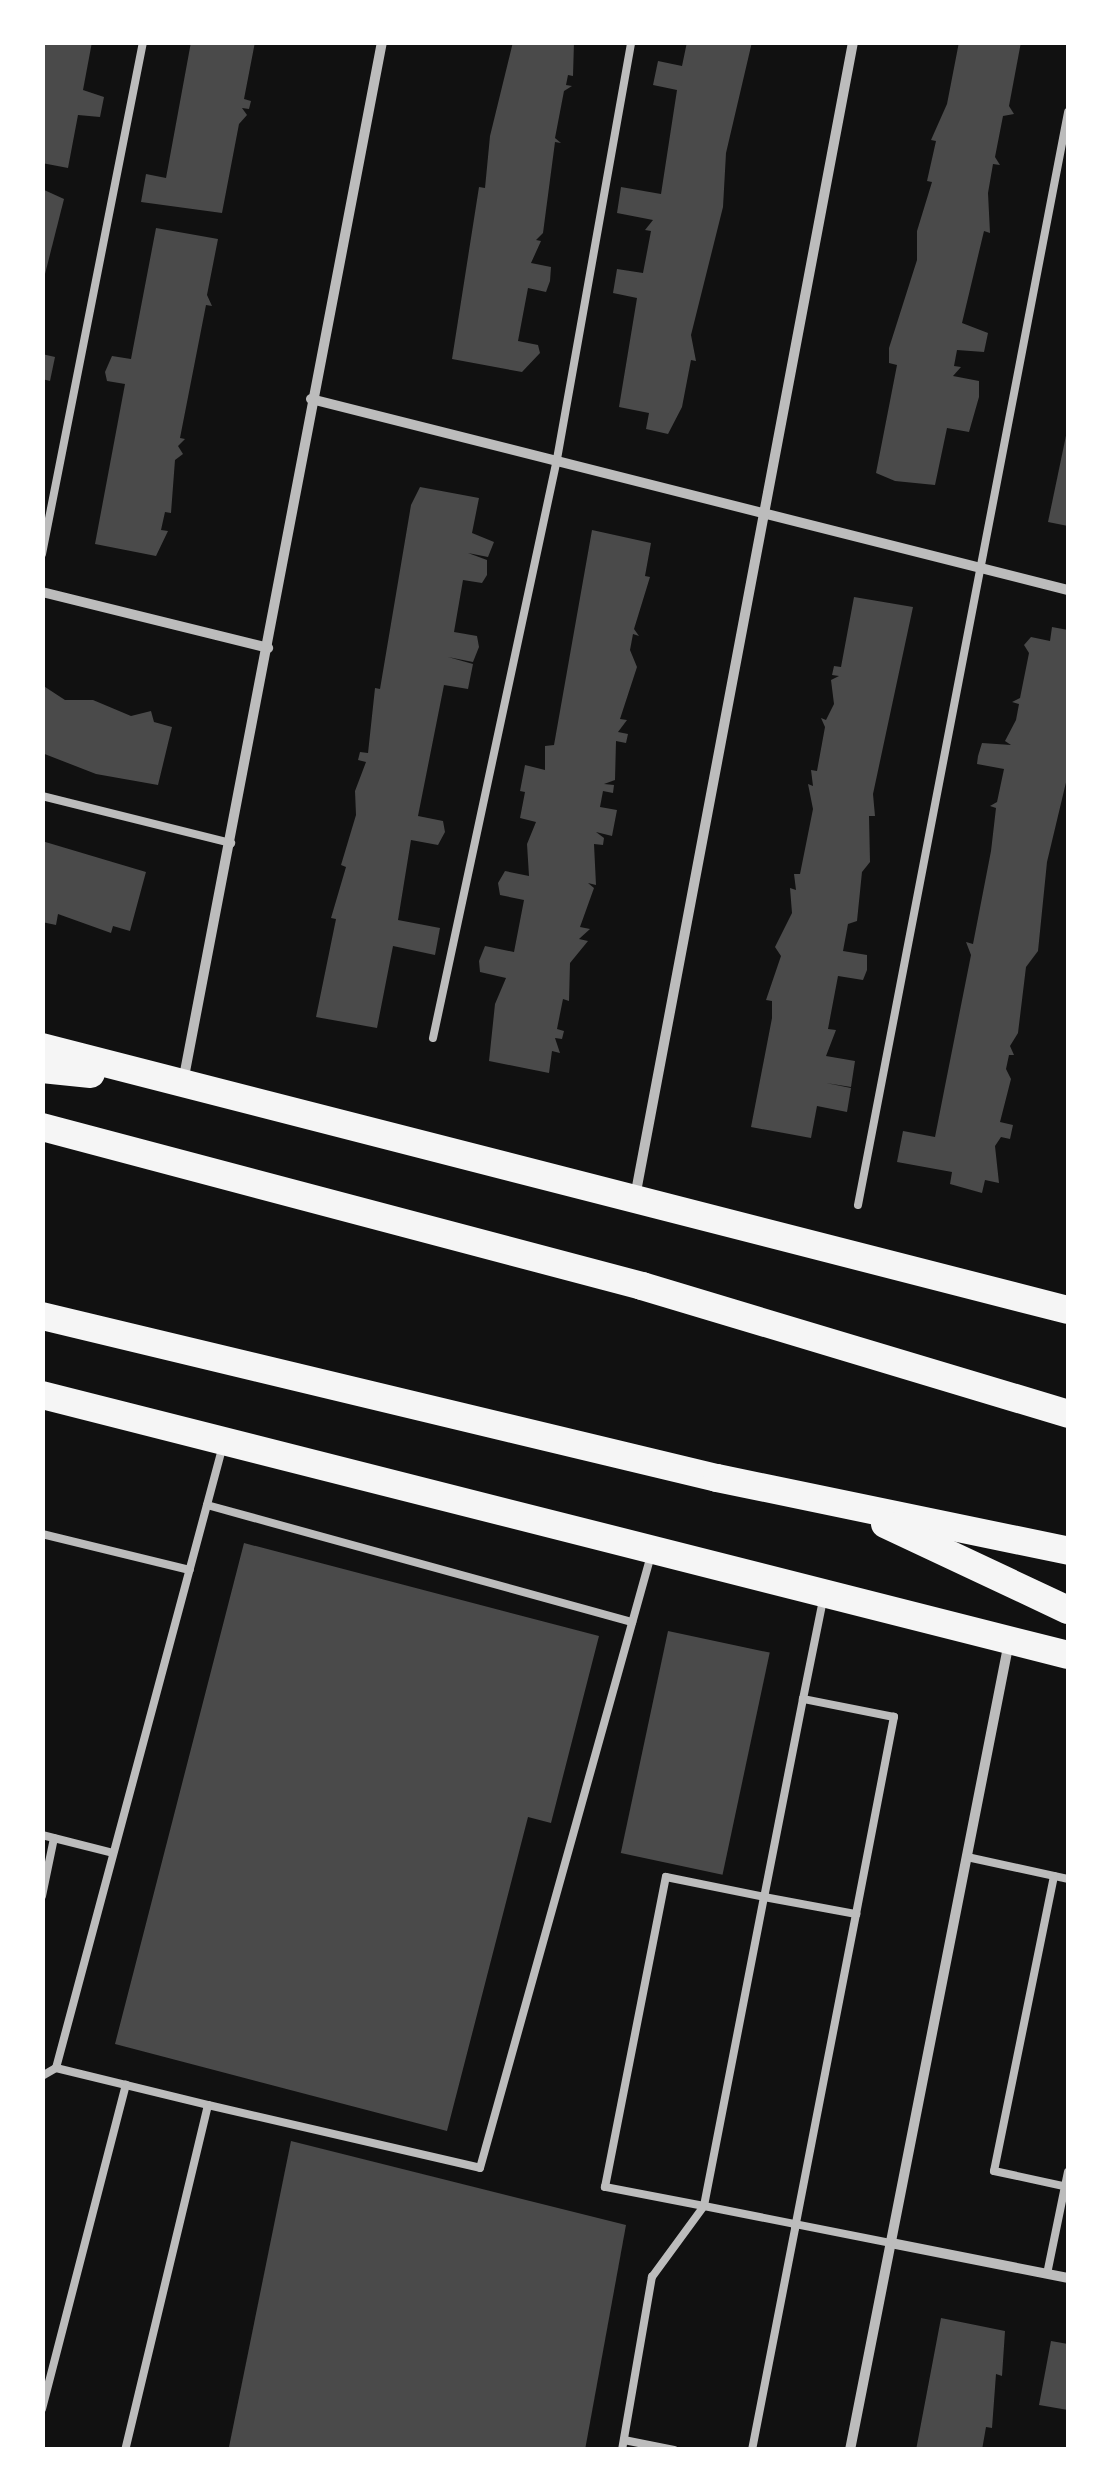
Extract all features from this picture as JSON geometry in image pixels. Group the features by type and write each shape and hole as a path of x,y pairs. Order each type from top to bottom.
{"highway":[{"path":"42,1047 1068,1310"},
{"path":"42,1069 182,1083"},
{"path":"42,1126 642,1286 1068,1414"},
{"path":"42,1316 301,1382 1068,1552"},
{"path":"42,1395 1068,1655"},
{"path":"842,1504 1068,1610"}],"street":[{"path":"182,1083 382,42"},
{"path":"634,1198 853,42"},
{"path":"311,399 1068,590"},
{"path":"42,592 268,648"},
{"path":"850,2450 1009,1642"},
{"path":"890,2243 1068,2278"}],"lane":[{"path":"42,554 143,42"},
{"path":"433,1038 557,460 630,42"},
{"path":"858,1205 1068,112"},
{"path":"42,796 230,843"},
{"path":"56,2068 225,1441"},
{"path":"208,1505 632,1622"},
{"path":"42,1534 190,1570"},
{"path":"42,2076 56,2068 480,2168 652,1551"},
{"path":"674,2450 623,2444 652,2277 704,2206 824,1595"},
{"path":"752,2450 894,1717 803,1699"},
{"path":"42,1836 113,1852"},
{"path":"42,1896 54,1838"},
{"path":"967,1858 1068,1879"},
{"path":"1054,1876 994,2171 1067,2186"},
{"path":"856,1914 666,1877 606,2187 795,2228 890,2243"},
{"path":"42,2409 126,2085"},
{"path":"125,2450 208,2105"},
{"path":"1047,2274 1068,2172"}],"building":[{"path":"42,42 92,42 83,90 104,97 100,117 78,115 68,168 42,163"},
{"path":"191,42 255,42 244,99 251,101 249,109 242,108 247,115 239,124 222,213 141,202 146,174 166,178"},
{"path":"513,42 574,42 573,76 568,75 566,85 572,86 564,91 555,138 561,143 555,142 543,233 536,240 541,241 531,263 551,267 550,281 546,292 528,288 518,341 538,345 540,353 522,372 452,359 479,187 485,188 490,136"},
{"path":"687,42 752,42 726,153 723,207 691,335 696,361 691,360 682,407 668,434 646,429 649,413 619,407 637,298 613,293 617,269 643,273 651,231 645,230 653,220 617,213 621,187 661,194 677,90 653,85 658,61 682,66"},
{"path":"959,42 1021,42 1009,106 1014,114 1003,116 995,157 1000,165 993,164 988,193 990,233 984,231 962,323 988,333 984,352 957,350 954,366 961,367 953,376 979,381 979,397 969,432 947,428 935,485 895,481 876,473 897,365 889,363 889,348 917,260 917,231 932,182 927,181 936,141 931,140 947,104"},
{"path":"42,189 64,199 44,278 42,278"},
{"path":"156,228 218,239 207,295 212,306 206,305 180,438 185,439 178,446 183,454 175,460 171,513 165,512 161,530 168,531 156,556 95,544 125,384 107,381 105,372 112,356 131,359"},
{"path":"42,354 55,357 50,381 42,379"},
{"path":"1068,426 1068,526 1048,522"},
{"path":"420,487 479,498 472,533 494,542 488,557 468,553 487,560 487,575 482,583 463,580 454,632 477,636 479,647 473,662 448,657 473,664 468,689 444,685 418,816 443,821 445,832 438,845 411,840 398,920 440,928 435,955 393,946 377,1028 316,1017 336,919 331,918 346,867 341,865 356,815 355,791 366,762 358,760 360,752 368,753 375,688 380,689 411,505"},
{"path":"592,530 651,543 645,576 650,577 634,629 639,636 633,634 630,650 637,667 620,719 627,720 618,732 628,734 626,743 616,741 615,780 604,784 614,785 613,793 603,791 600,807 617,810 612,836 596,832 604,838 603,845 594,844 596,885 588,883 594,888 580,927 590,929 579,939 588,941 570,963 569,1001 563,999 557,1029 564,1031 562,1039 555,1038 560,1053 552,1051 549,1073 489,1061 495,1004 506,978 480,972 479,961 485,946 514,952 524,900 500,895 498,883 505,871 529,876 527,844 536,822 520,818 525,792 520,791 525,765 545,770 545,746 554,745"},
{"path":"854,597 913,607 873,794 875,816 869,816 870,862 862,872 857,921 848,924 843,951 867,955 867,970 863,980 838,976 828,1029 836,1030 826,1056 855,1061 851,1087 826,1083 851,1088 847,1112 817,1106 811,1138 751,1127 772,1018 772,1001 766,1000 781,956 775,947 792,913 790,888 796,890 794,874 800,874 813,809 808,784 813,786 811,770 817,771 825,727 821,718 826,720 834,704 831,680 839,676 832,675 834,666 841,667"},
{"path":"1052,627 1068,630 1068,774 1047,862 1038,951 1026,967 1018,1033 1010,1046 1014,1055 1009,1055 1006,1069 1011,1079 1000,1122 1013,1125 1010,1139 1001,1137 995,1146 999,1183 985,1180 982,1193 950,1184 952,1172 897,1162 903,1131 935,1137 971,955 966,942 973,944 991,851 996,808 990,806 997,802 1004,769 977,764 978,756 982,743 1011,745 1005,741 1016,720 1019,704 1012,702 1020,698 1029,653 1024,645 1031,637 1050,641"},
{"path":"42,685 65,700 93,700 131,716 151,711 154,722 172,727 158,785 96,774 42,753"},
{"path":"42,841 146,872 130,931 113,926 111,933 58,914 56,925 42,922"},
{"path":"244,1543 599,1636 551,1823 528,1817 447,2131 115,2044"},
{"path":"668,1631 770,1653 723,1875 621,1853"},
{"path":"291,2141 626,2225 585,2450 229,2447"},
{"path":"941,2318 1005,2331 1002,2376 996,2374 992,2428 986,2427 982,2450 916,2450"},
{"path":"1051,2341 1068,2344 1068,2410 1039,2405"}]}
